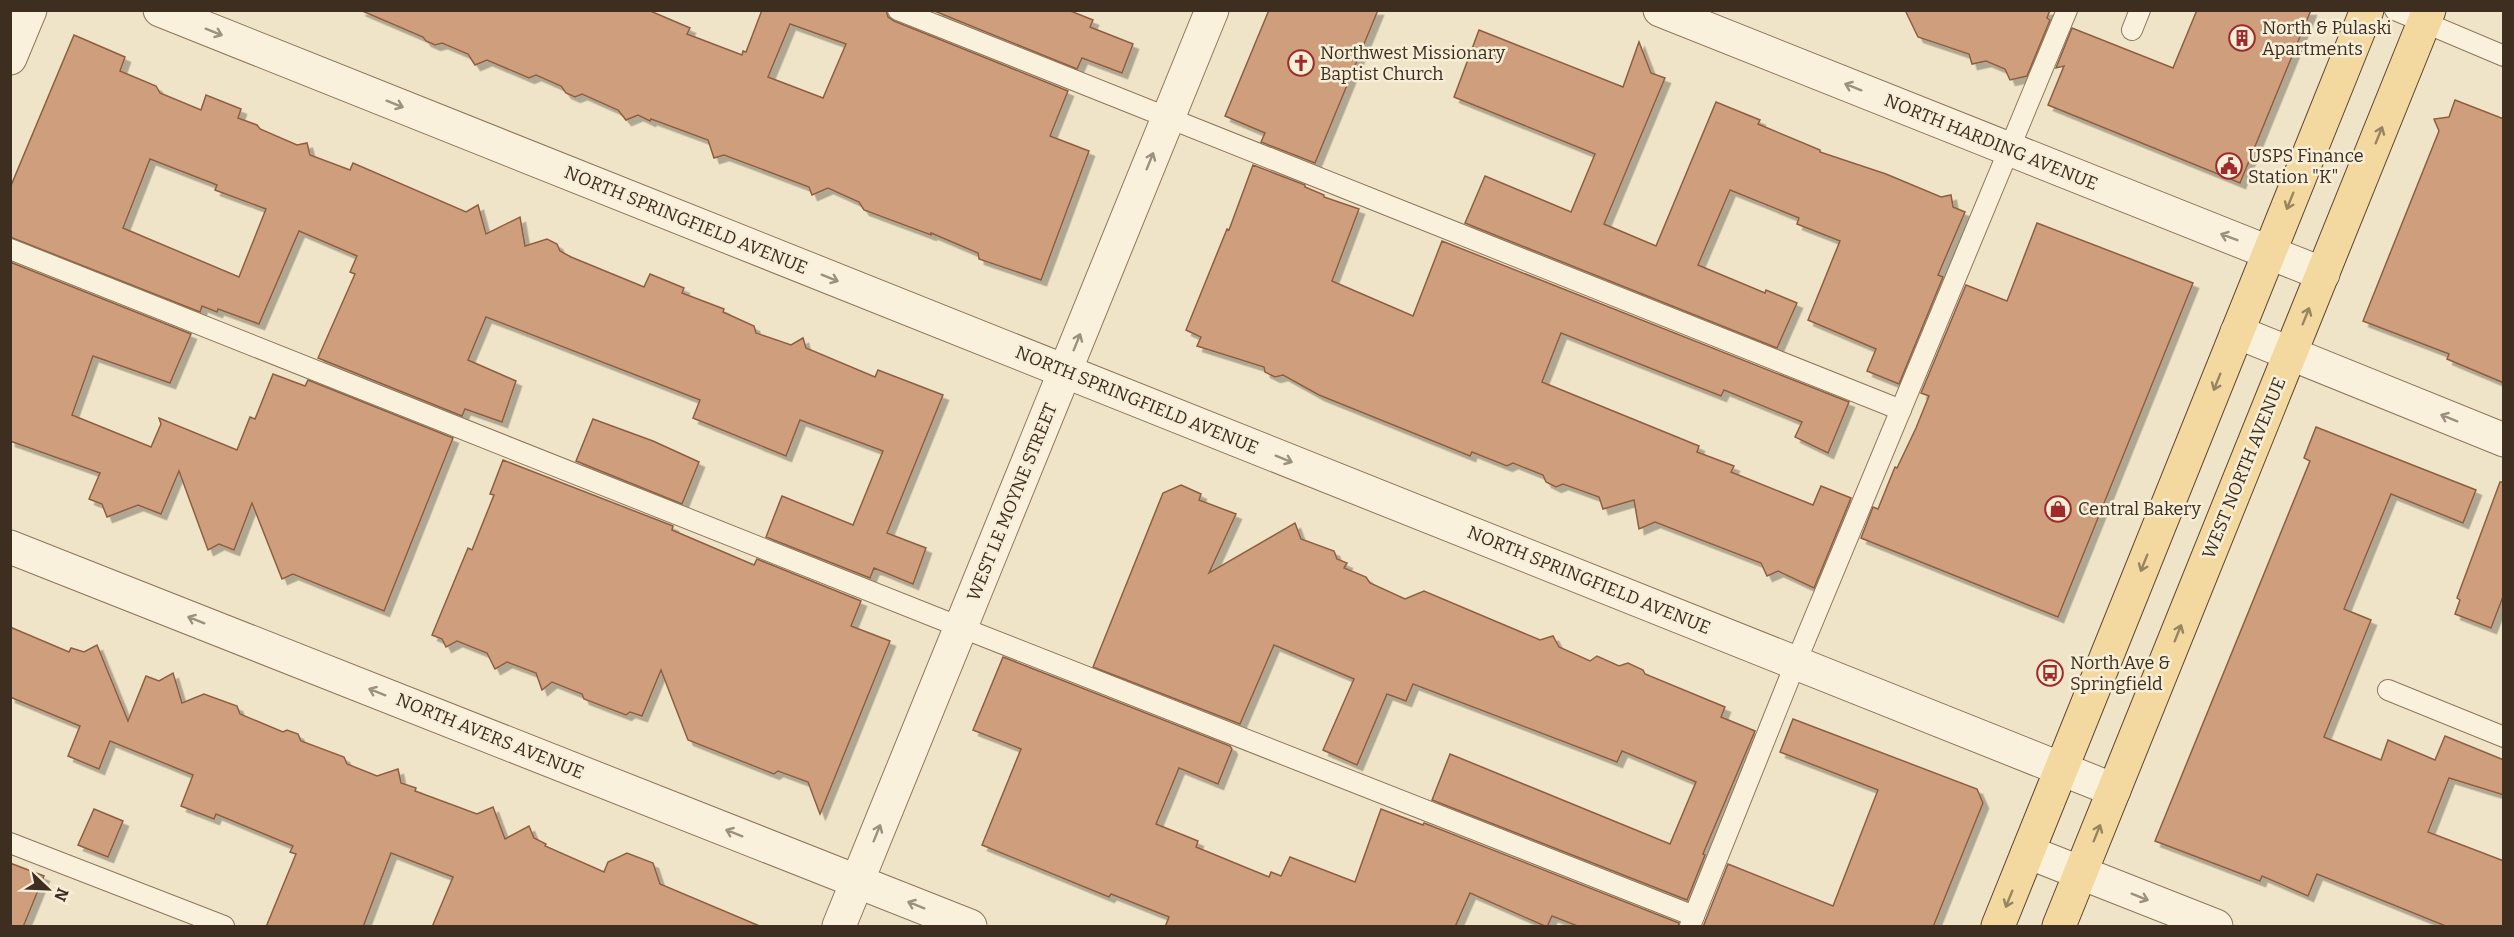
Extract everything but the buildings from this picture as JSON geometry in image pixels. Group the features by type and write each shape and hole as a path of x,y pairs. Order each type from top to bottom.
{"main road":[{"path":"1998,927 2367,10"},
{"name":"WEST NORTH AVENUE","path":"2059,927 2323,274 2416,15"}],"street":[{"path":"10,58 30,10"},
{"name":"NORTH SPRINGFIELD AVENUE","path":"159,10 2114,790"},
{"name":"WEST LE MOYNE STREET","path":"839,927 1212,10"},
{"name":"NORTH HARDING AVENUE","path":"1660,10 2323,274"},
{"path":"2237,332 2504,440"},
{"name":"NORTH AVERS AVENUE","path":"10,547 970,927"},
{"path":"2028,852 2216,927"}],"lane":[{"path":"898,10 1901,410"},
{"path":"10,249 1692,921 1796,662 2067,10"},
{"path":"2133,30 2140,10"},
{"path":"2416,15 2504,56"},
{"path":"2388,690 2504,737"},
{"path":"10,843 224,927"}],"place":[{"name":"North & Pulaski Apartments","path":"2242,38"},
{"name":"Northwest Missionary Baptist Church","path":"1301,63"},
{"name":"USPS Finance Station \"K\"","path":"2229,166"},
{"name":"Central Bakery","path":"2058,509"},
{"name":"North Ave & Springfield","path":"2050,673"}]}
